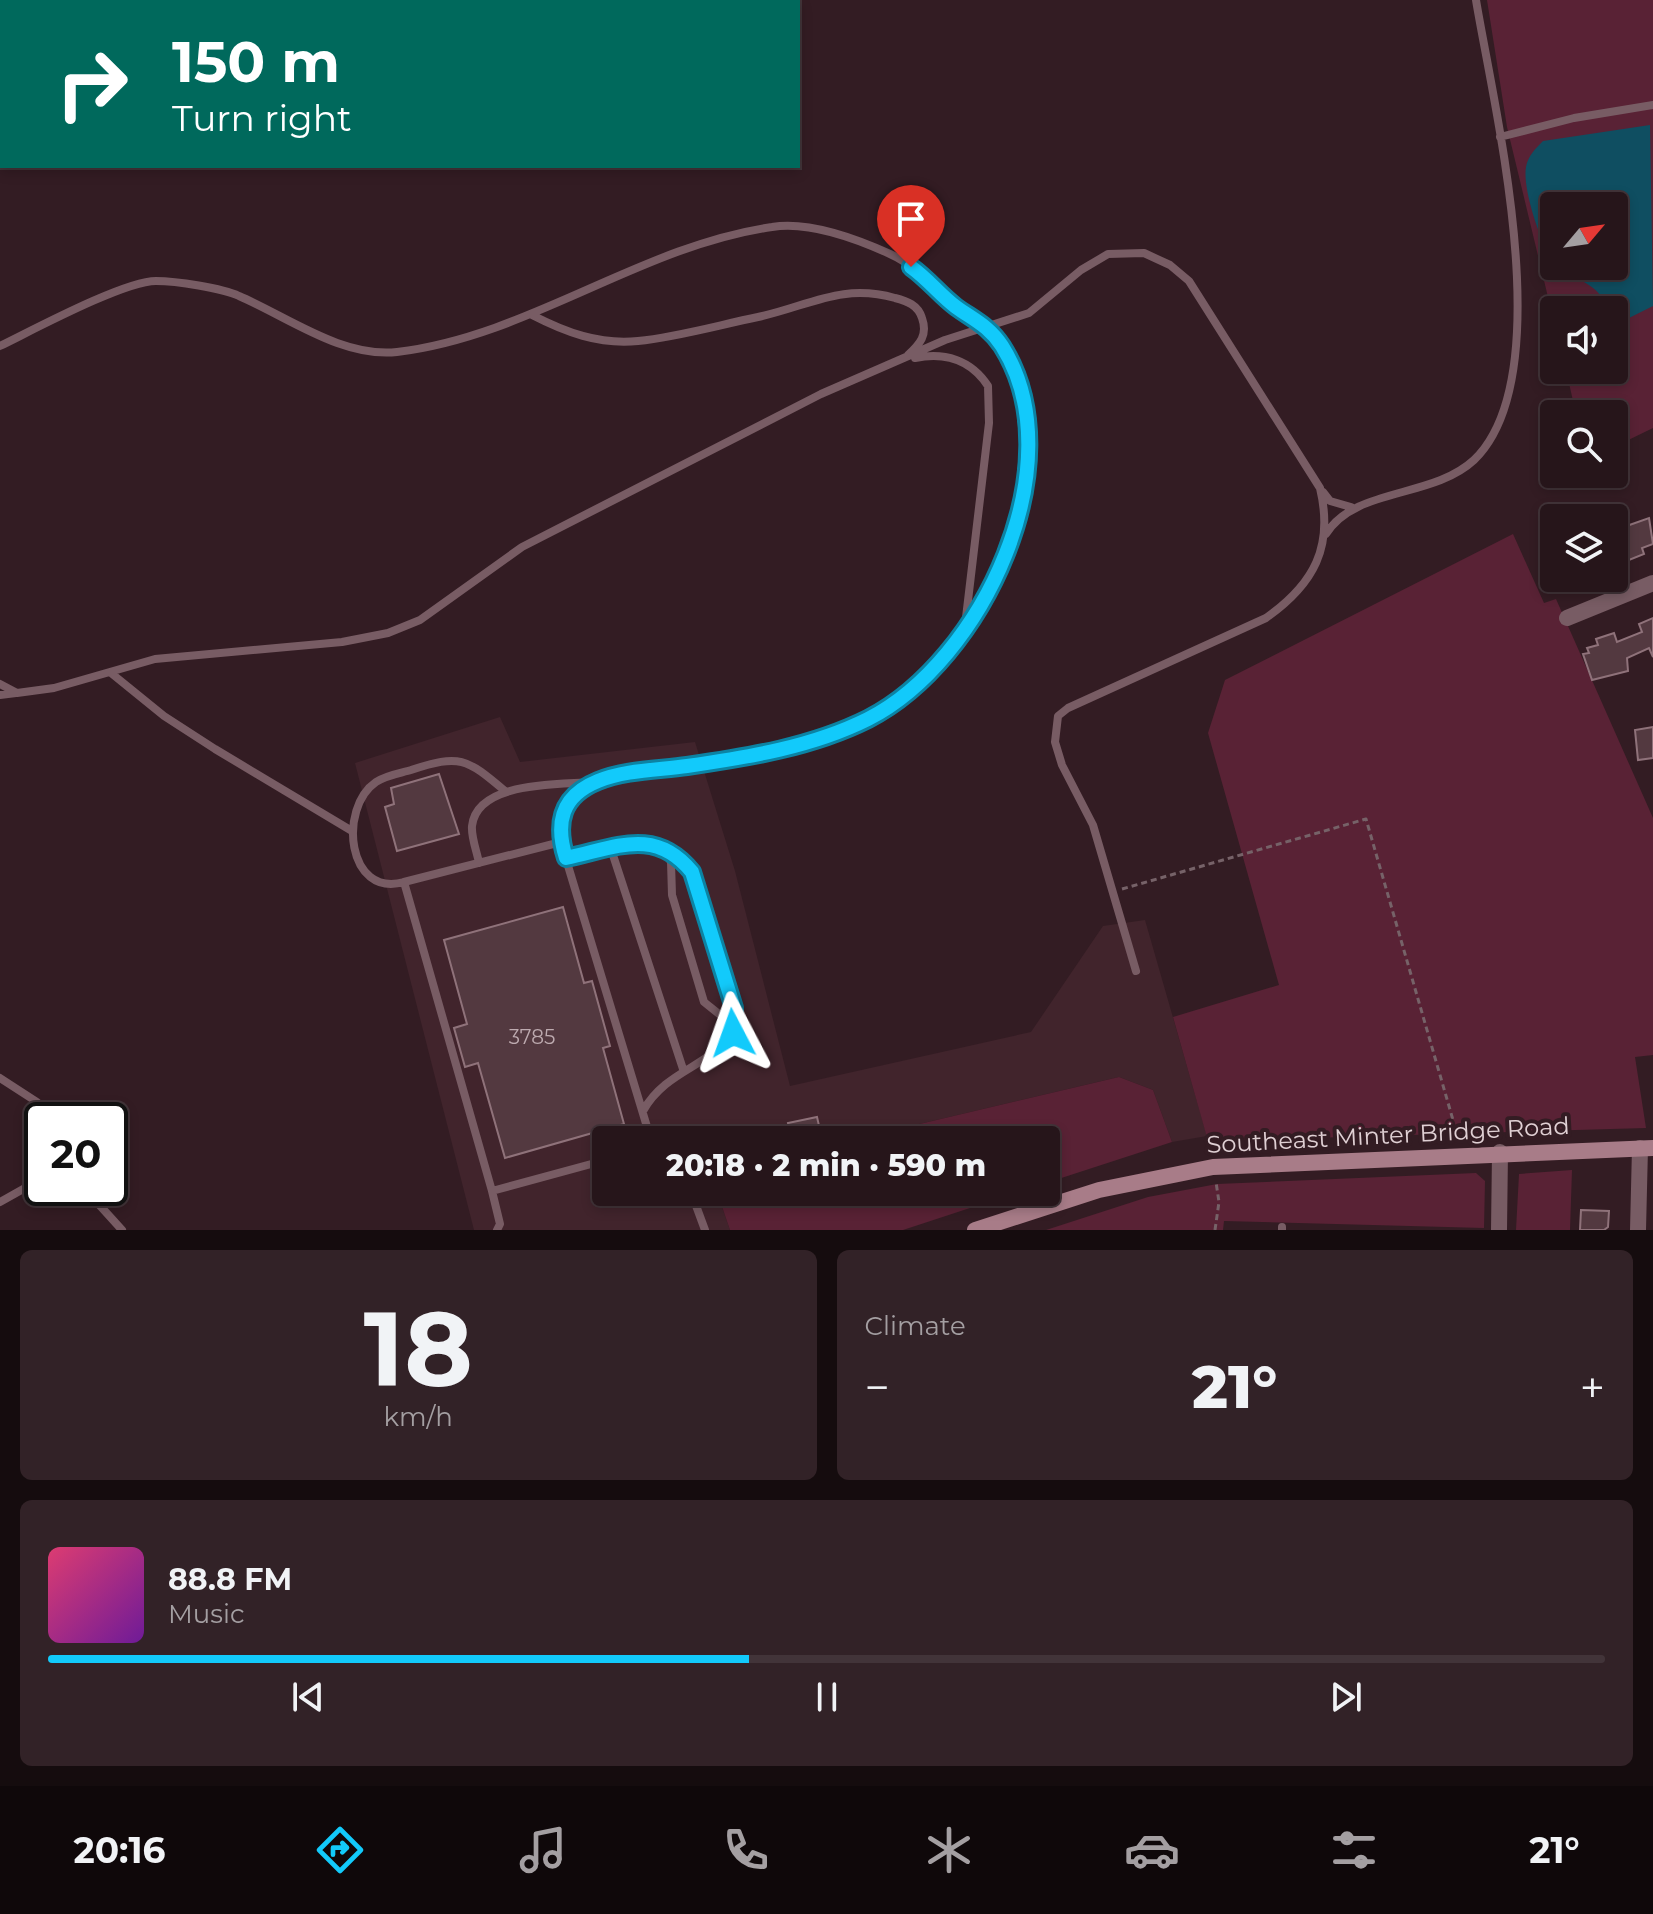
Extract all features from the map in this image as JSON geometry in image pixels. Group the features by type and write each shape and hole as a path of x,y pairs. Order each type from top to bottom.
{"main road":[{"name":"Southeast Minter Bridge Road","path":"985,1228 1099,1190 1213,1167 1500,1152 1646,1148"}],"street":[{"path":"1567,618 1653,583"},
{"path":"1638,1230 1646,1148"},
{"path":"1499,1230 1500,1152"}],"lane":[{"path":"1324,536 1343,513 1446,480 1474,460 1495,432 1509,395 1516,317 1514,244 1500,137 1476,0"},
{"path":"1500,137 1574,118 1653,105"},
{"path":"0,346 103,298 153,280 236,294 315,333 367,351 411,349 473,335 532,315 637,269 705,244 774,226 807,228 893,255 929,280 956,307 987,326 1003,347 1026,412 1029,447 1024,495 979,609 951,653 912,691 868,719 811,742 745,758 621,774 596,781 505,791 476,812 472,828 479,863"},
{"path":"0,695 54,688 155,659 328,644 388,633 420,620 522,547 821,394 987,326 1029,313 1081,270 1108,254 1144,253 1170,265 1189,281 1320,488 1330,501 1357,507"},
{"path":"532,315 598,341 638,341 761,316 831,294 867,291 911,303 922,315 925,331 920,344 902,361"},
{"path":"902,361 946,357 965,362 980,374 988,386 990,403 971,597 961,637"},
{"path":"1136,971 1093,825 1062,765 1055,742 1058,716 1266,618 1288,602 1314,570 1324,536 1326,515 1320,488"},
{"path":"111,673 164,716 352,831"},
{"path":"0,684 17,693"},
{"path":"505,791 462,759 446,759 378,781 356,812 352,831 354,847 365,873 385,884 404,882 561,842"},
{"path":"596,781 571,797 560,813 561,842 647,1126"},
{"path":"566,858 647,842 661,845 684,862 698,884 734,1008 735,1024 726,1042 706,1058 683,1069 652,1096 643,1111"},
{"path":"661,845 671,862 672,895 698,987 704,1002 729,1022 731,1031 726,1042"},
{"path":"611,849 683,1069"},
{"path":"404,882 492,1191 500,1224 497,1230"},
{"path":"0,1078 37,1102"},
{"path":"492,1191 592,1164"},
{"path":"0,1202 24,1189"},
{"path":"100,1206 122,1230"},
{"path":"696,1206 705,1230"}],"path":[{"path":"1114,891 1366,819 1453,1120"},
{"path":"1213,1167 1219,1202 1215,1230"}],"shaded area":[{"path":"1487,0 1653,0 1653,428 1628,440 1628,400 1573,400 1569,384 1628,384 1628,296 1548,296 1544,280 1628,280 1628,192 1540,192 1540,264 1507,127"},
{"path":"1513,534 1544,603 1556,599 1653,818 1653,1055 1635,1057 1646,1128 1208,1141 1173,1017 1279,985 1208,733 1225,680"},
{"path":"500,717 520,762 695,742 735,871 790,1086 1031,1032 1103,926 1145,920 1207,1136 1172,1142 1153,1090 1119,1077 911,1126 592,1126 592,1206 722,1206 730,1230 474,1230 355,763"},
{"path":"1119,1077 1153,1090 1172,1142 1060,1178 1060,1126 911,1126"},
{"path":"1572,1170 1570,1230 1516,1230 1519,1174"},
{"path":"1476,1173 1485,1181 1484,1228 1224,1221 1223,1230 1046,1230 1148,1197 1217,1184"},
{"path":"722,1206 976,1206 903,1230 730,1230"}],"water":[{"path":"1650,125 1653,306 1628,318 1628,296 1601,296 1580,280 1628,280 1628,192 1540,192 1540,234 1527,189 1526,167 1530,156 1543,141"}],"building":[{"path":"1649,518 1653,544 1642,548 1644,554 1628,560 1628,526"},
{"path":"1653,618 1653,657 1649,648 1627,658 1628,671 1592,680 1583,654 1589,653 1587,648 1598,645 1596,639 1614,633 1617,642 1642,632 1639,624"},
{"path":"1653,727 1653,758 1638,760 1635,730"},
{"path":"439,774 459,834 397,851 385,807 394,804 391,788"},
{"path":"563,907 584,983 592,981 610,1046 603,1048 624,1124 592,1126 592,1133 505,1158 478,1063 465,1067 454,1028 467,1024 444,940"},
{"path":"817,1117 819,1126 789,1126 788,1123"},
{"path":"1581,1210 1609,1211 1608,1227 1604,1230 1580,1230"}],"route":[{"path":"733,1033 734,1008 692,872 677,855 661,845 647,842 566,858 559,836 560,813 571,797 596,781 621,774 745,758 811,742 868,719 912,691 951,653 979,609 1024,495 1029,447 1026,412 1003,347 987,326 956,307 911,267"}]}
